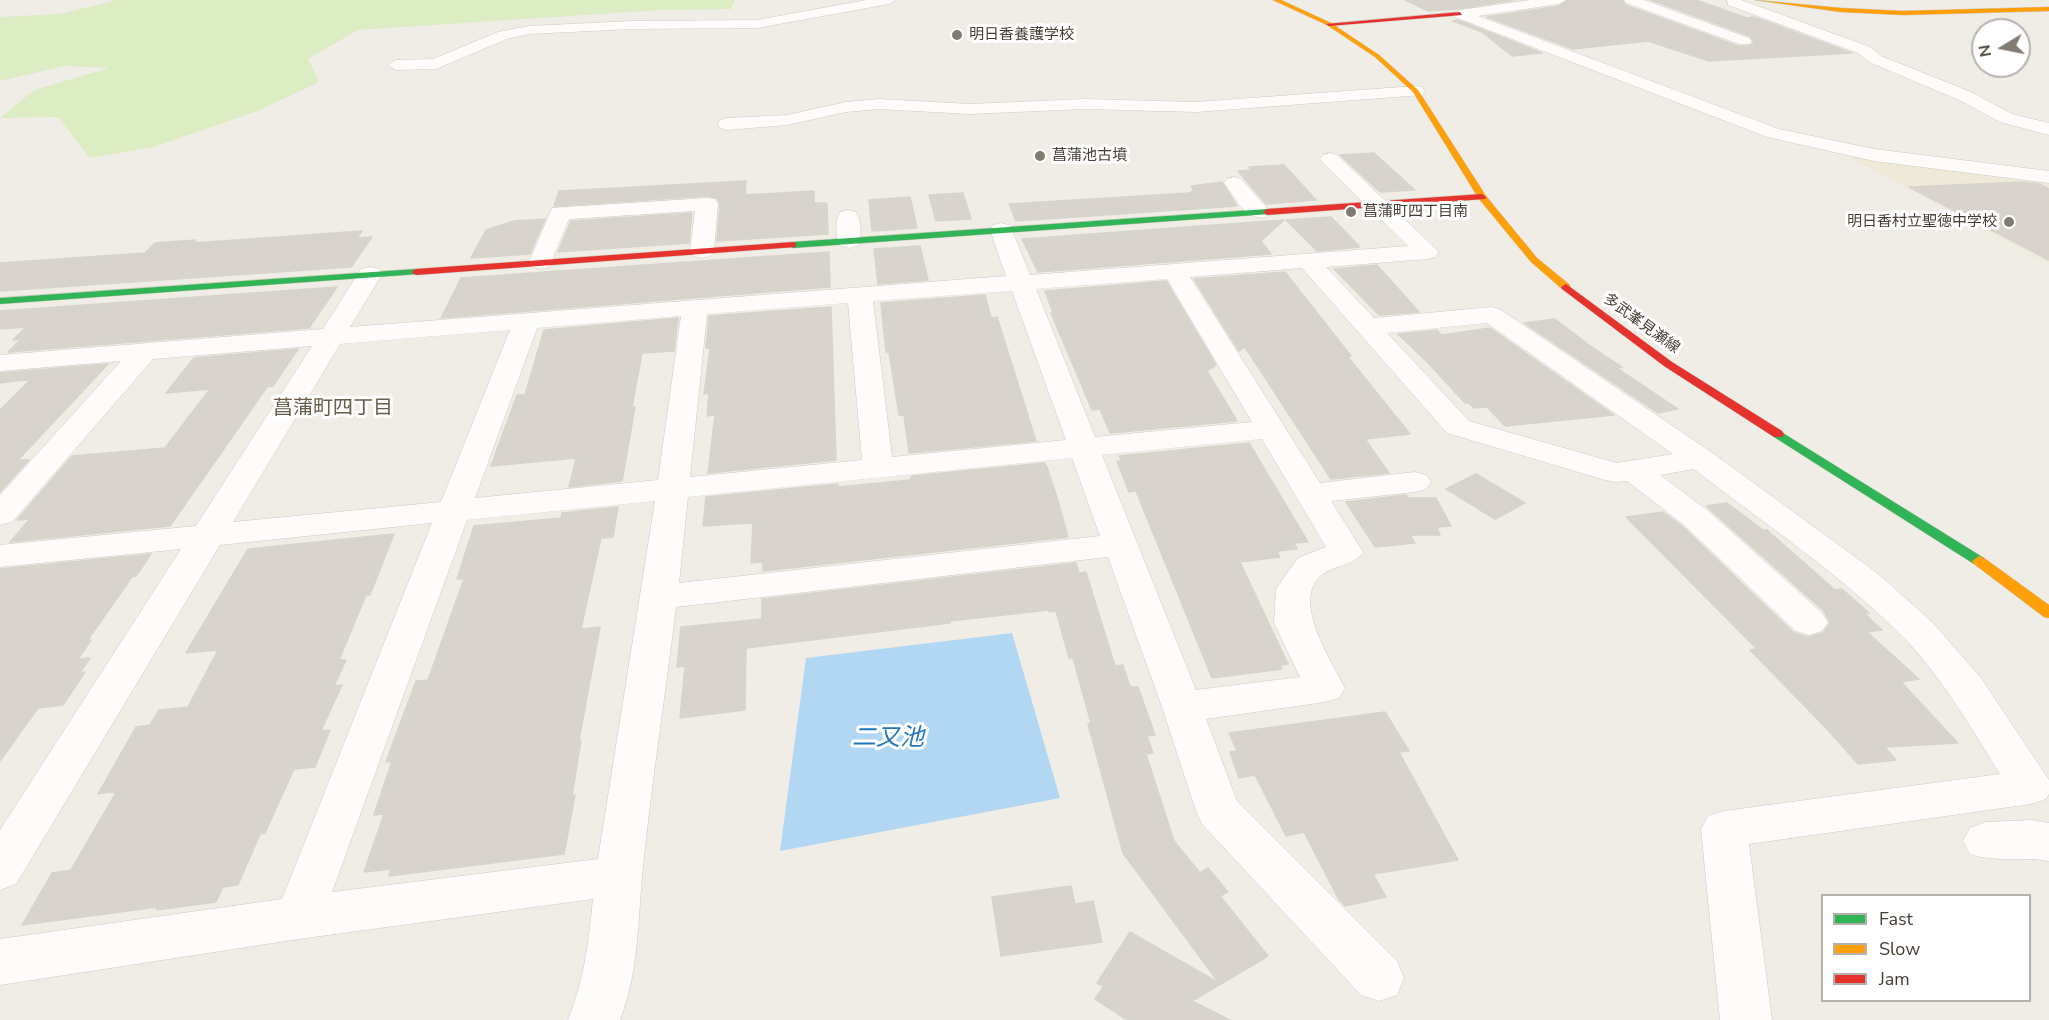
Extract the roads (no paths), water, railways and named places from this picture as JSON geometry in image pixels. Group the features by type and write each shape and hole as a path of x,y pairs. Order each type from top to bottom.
{"main road":[{"name":"多武峯見瀬線","path":"1276,0 1329,24 1377,56 1416,91 1482,197 1534,260 1610,323 1668,364 1974,558 2049,613"},
{"path":"1758,0 1801,6 1925,14 2049,9"},
{"path":"1847,0 1885,12"},
{"path":"1329,24 1460,14"},
{"path":"0,301 1482,197"}],"street":[{"path":"396,66 436,64 503,35 529,30 632,25 757,24 889,0"},
{"path":"1460,14 1559,0"},
{"path":"1631,0 1744,41"},
{"path":"1733,2 1864,50 1875,59 1965,96 2006,118 2049,129"},
{"path":"1790,24 1801,6"},
{"path":"1460,14 1774,133 1874,155 2049,177"},
{"path":"727,124 787,120 846,107 879,104 970,110 1085,104 1196,107 1416,91"},
{"path":"0,363 695,307 1427,252 1330,159"},
{"path":"1234,183 1258,212"},
{"path":"541,262 560,213 707,204 702,251"},
{"path":"848,217 849,241"},
{"path":"1001,230 1182,707 1218,811 1379,978"},
{"path":"1308,261 1458,427 1616,473 1700,459"},
{"path":"1175,272 1346,552 1310,566 1294,589 1293,623 1325,688 1182,707"},
{"path":"0,870 370,274"},
{"path":"860,295 878,467"},
{"path":"594,1020 603,998 613,942 619,876 659,597 695,307"},
{"path":"1367,327 1492,315 1700,459 1864,581 1919,631 1967,688 2031,787 1724,829 1746,1020"},
{"path":"299,918 526,321"},
{"path":"0,515 144,352"},
{"path":"0,556 1271,429"},
{"path":"1633,470 1695,517 1809,622"},
{"path":"1311,494 1415,482"},
{"path":"659,597 1120,545"},
{"path":"1986,841 2032,839 2049,842"},
{"path":"0,962 299,918 619,876"}],"water":[{"name":"二又池","path":"1012,633 1060,798 780,851 806,658"}],"place":[{"name":"明日香養護学校","path":"957,35"},
{"name":"菖蒲池古墳","path":"1040,156"},
{"name":"菖蒲町四丁目南","path":"1351,212"},
{"name":"明日香村立聖徳中学校","path":"2009,222"}],"district":[{"name":"菖蒲町四丁目","path":"333,409"}]}
